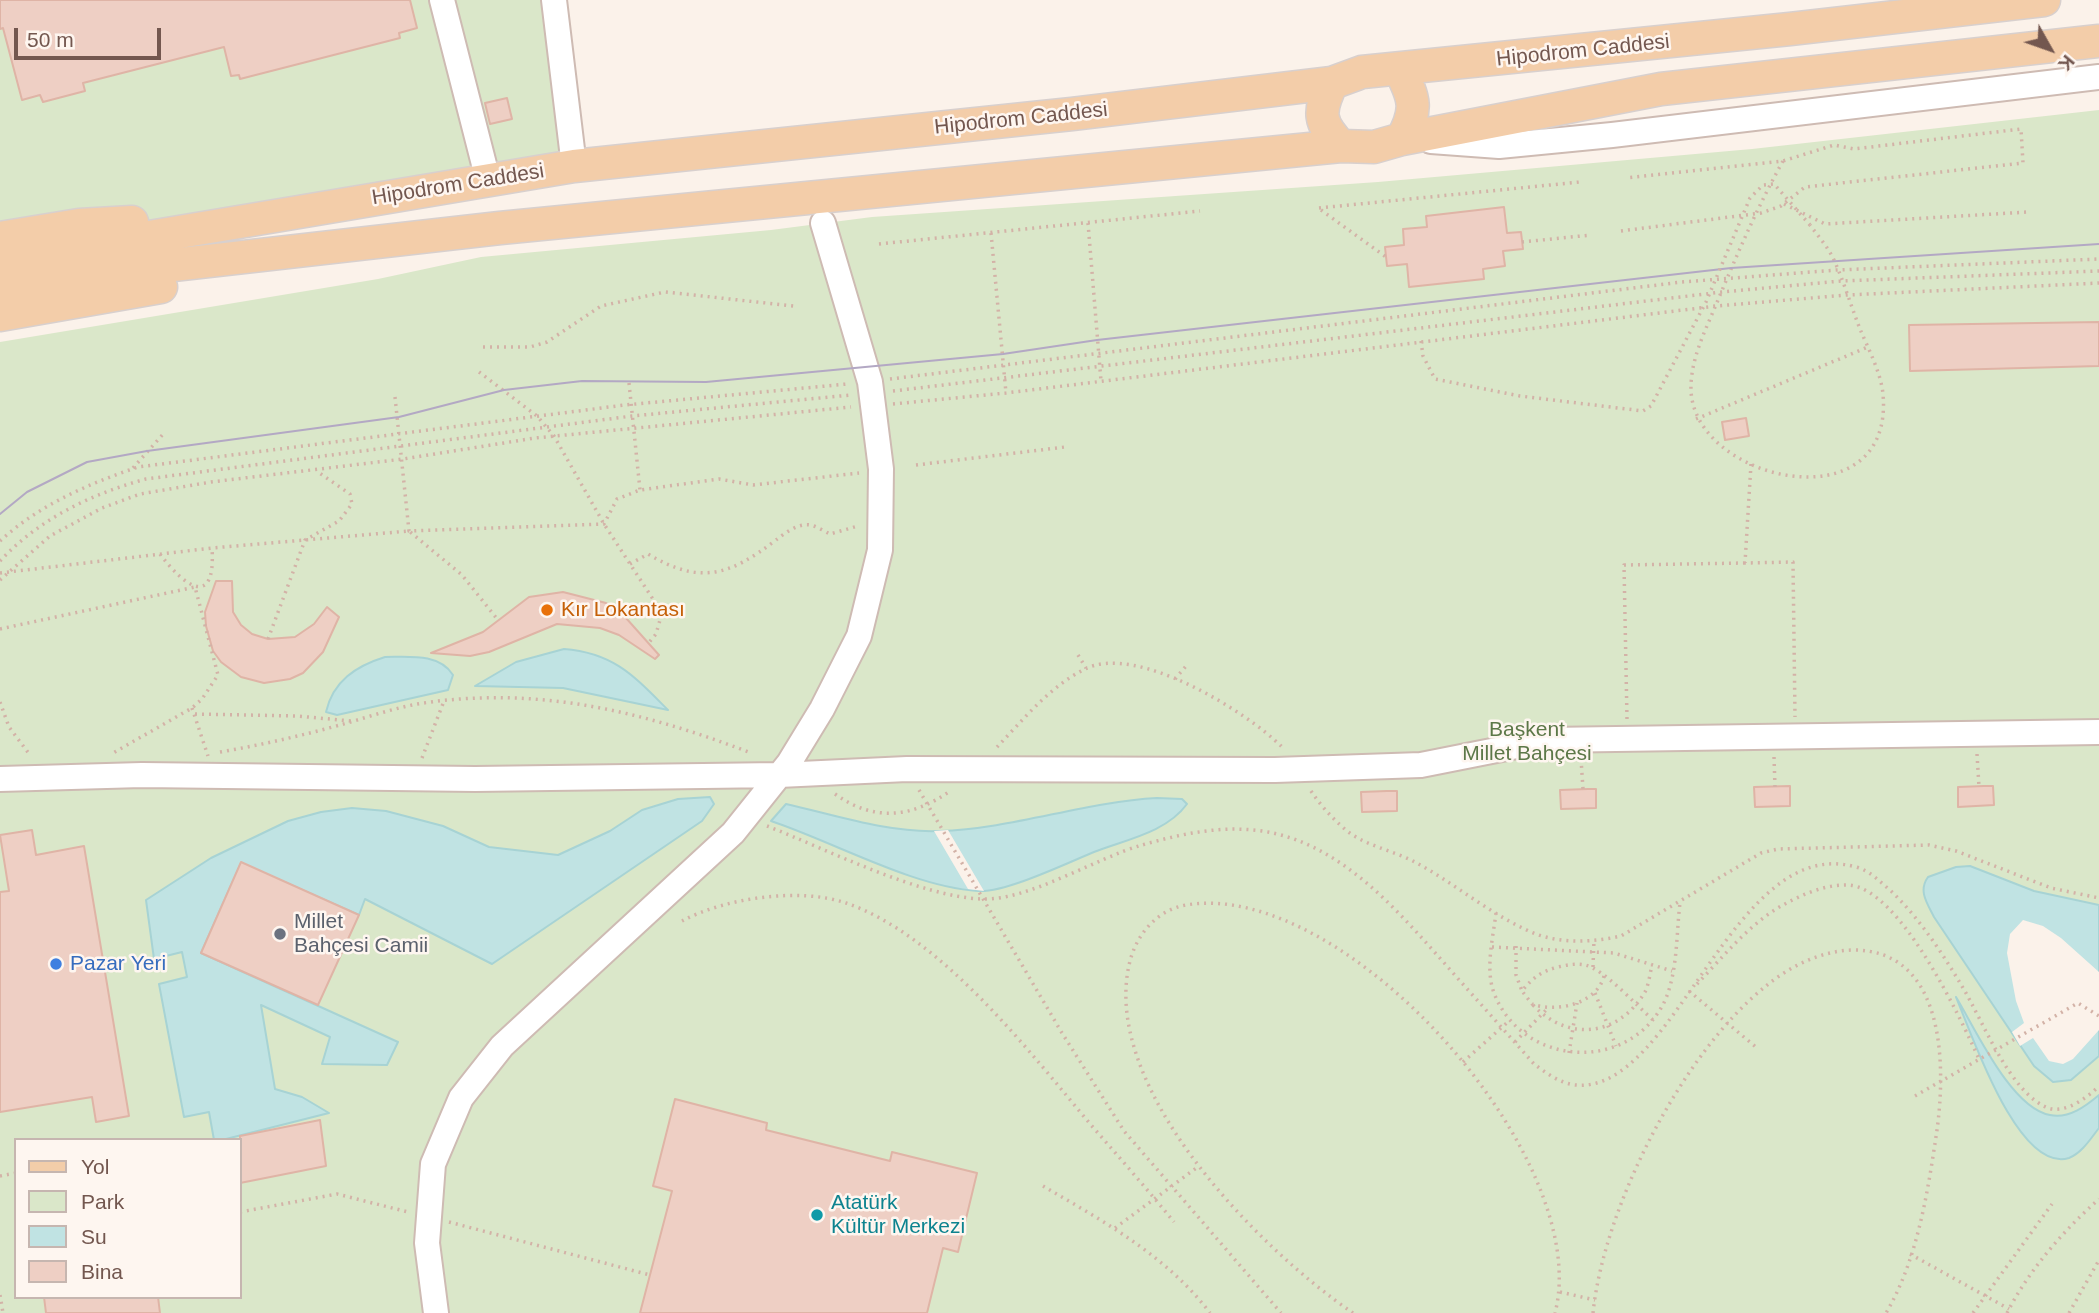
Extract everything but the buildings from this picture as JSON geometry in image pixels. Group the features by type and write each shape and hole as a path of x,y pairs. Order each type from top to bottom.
{"main road":[{"name":"Hipodrom Caddesi","path":"0,289 294,210 574,166 1072,114 1332,83 1362,72 2044,0"},
{"name":"Hipodrom Caddesi","path":"0,262 292,254 500,228 1341,146 1374,147 1402,139 1661,89 2099,41"},
{"path":"1400,70 1412,93 1414,117 1402,139"},
{"path":"1332,83 1320,106 1326,130 1341,146"},
{"path":"0,238 79,225 294,210"},
{"path":"0,315 184,282 292,254"}],"street":[{"path":"442,0 488,180"},
{"path":"554,0 574,166"},
{"name":"Hipodrom Caddesi","path":"1402,139 1499,146 2099,77"},
{"path":"436,1313 427,1243 433,1164 461,1098 502,1046 733,833 779,775 822,709 853,648 871,587 881,536 881,469 872,393 823,223"},
{"path":"0,779 142,775 414,779 779,775 907,769 1262,770 1422,765 1546,740 2099,732"}],"path":[{"path":"1622,231 1753,215 1784,204 1805,187 2023,163 2021,129 1854,149 1834,145 1783,161 1626,178"},
{"path":"1421,341 1423,356 1435,379 1520,396 1643,411 1651,406 1706,302 1750,198 1763,185 1774,184 1810,225 1834,259 1883,392 1882,426 1875,448 1854,467 1825,477 1776,475 1728,451 1696,419 1691,386 1700,340 1753,215 1783,161"},
{"path":"1386,257 1319,208 1580,182"},
{"path":"1784,204 1825,224 2028,212"},
{"path":"879,244 1200,211"},
{"path":"1088,223 1101,382"},
{"path":"991,233 1006,393"},
{"path":"1522,242 1591,235"},
{"path":"0,580 7,571 50,536 102,508 140,494 211,482 316,471 554,436 634,428 872,393 1004,365 1097,353 1727,279 1837,270 2099,259"},
{"path":"0,561 42,524 85,500 122,485 146,479 632,416 1005,379 1275,343 1722,292 1841,281 2099,271"},
{"path":"0,541 43,508 88,485 132,469 631,404 872,393 1006,393 1716,306 1847,295 2099,284"},
{"path":"483,347 530,347 547,342 601,306 665,292 794,306"},
{"path":"1696,419 1868,347"},
{"path":"480,372 537,416 554,436 604,524 662,613 656,634 648,645"},
{"path":"629,383 640,489"},
{"path":"395,397 401,433 409,531 462,575 498,620"},
{"path":"132,469 164,433"},
{"path":"916,465 1065,447"},
{"path":"1745,563 1751,464"},
{"path":"268,639 305,541 339,521 352,504 349,494 316,471"},
{"path":"604,524 617,499 640,489 719,479 753,485 863,472"},
{"path":"0,573 212,548 409,531 604,524"},
{"path":"630,564 648,554 695,575 722,571 750,557 788,530 809,525 830,534 858,526"},
{"path":"0,629 195,587 205,583 211,575 212,548"},
{"path":"160,554 184,583 195,587"},
{"path":"1629,738 1624,565 1793,562 1784,736 1775,787"},
{"path":"110,755 192,708 218,675 195,587"},
{"path":"1078,655 1086,668"},
{"path":"992,753 1028,713 1086,668 1129,663 1175,678 1258,728 1286,753"},
{"path":"1175,678 1186,666"},
{"path":"195,760 415,705 444,701 524,699 620,710 754,754"},
{"path":"414,779 444,701"},
{"path":"0,702 9,727 23,748 38,763"},
{"path":"192,708 208,756"},
{"path":"195,714 297,716 353,721"},
{"path":"1977,734 1979,787"},
{"path":"1580,739 1583,789"},
{"path":"907,769 941,831 1124,1131 1281,1313"},
{"path":"810,773 841,799 869,812 906,812 928,805 957,785"},
{"path":"1308,787 1320,805 1348,832 1412,861 1496,913 1536,934 1561,940 1594,940 1621,936 1762,853 1778,849 1929,845 1956,852 2051,888 2099,898"},
{"path":"766,826 923,887 982,899 1011,895 1138,846 1186,834 1225,829 1263,831 1303,843 1338,862 1370,885 1391,904 1534,1064 1553,1077 1576,1085 1603,1082 1634,1061 1663,1030 1724,940 1756,905 1776,888 1801,873 1822,865 1846,864 1875,877 1921,925 1962,986 2019,1084 2049,1108 2068,1108 2099,1086"},
{"path":"1689,992 1754,928 1782,905 1824,887 1851,885 1873,895 1889,910 1926,956 1951,999 1980,1059"},
{"path":"682,921 713,906 773,896 822,898 845,903 875,916 939,961 974,991 1009,1027 1174,1222"},
{"path":"1496,913 1490,964 1493,990 1510,1020 1524,1033 1547,1047 1569,1053 1605,1051 1628,1041 1653,1020 1663,1007 1672,971 1680,902"},
{"path":"1353,1313 1274,1251 1199,1166 1166,1118 1139,1059 1125,994 1129,962 1140,935 1167,911 1204,903 1260,912 1326,942 1403,1000 1463,1062 1494,1102 1535,1174 1554,1229 1560,1292 1555,1313"},
{"path":"1593,967 1594,940"},
{"path":"1492,947 1516,946 1614,953 1672,971"},
{"path":"1516,946 1516,975 1522,991 1542,1014 1557,1025 1572,1030 1590,1030 1608,1025 1634,1004 1646,990 1652,965"},
{"path":"1593,1313 1597,1281 1616,1213 1645,1151 1678,1091 1727,1024 1765,986 1805,961 1840,950 1867,950 1887,956 1906,969 1927,999 1936,1024 1941,1081 1931,1169 1909,1254 1886,1313"},
{"path":"1522,991 1537,975 1550,969 1569,965 1593,967 1653,1020"},
{"path":"1532,1004 1549,1007 1577,1003 1595,993 1604,976"},
{"path":"1689,992 1757,1048"},
{"path":"1595,993 1616,1046"},
{"path":"1569,1053 1577,1003"},
{"path":"1915,1097 2078,1003 2099,1016"},
{"path":"1515,1042 1549,1007"},
{"path":"1463,1062 1510,1020"},
{"path":"1115,1228 1199,1166"},
{"path":"1043,1186 1115,1228 1187,1287 1210,1313"},
{"path":"1909,1254 2008,1311 2028,1279 2071,1225 2099,1199"},
{"path":"1973,1313 2052,1204"},
{"path":"2069,1313 2099,1260"},
{"path":"1560,1292 1595,1300"},
{"path":"0,1295 3,1313"}],"green space":[{"path":"0,0 554,0 574,166 294,210 79,225 0,238"},
{"name":"Başkent Millet Bahçesi","path":"2099,110 2099,1313 0,1313 0,342 378,279 481,257 771,230 872,217 1378,182 1752,149"}],"water":[{"path":"564,649 597,655 622,668 668,710 563,688 475,686 516,662"},
{"path":"385,657 423,658 440,663 453,675 448,690 337,715 326,712 334,692 347,676"},
{"path":"710,797 714,804 702,821 492,964 365,899 359,915 241,863 201,953 398,1042 387,1065 322,1064 330,1037 261,1005 275,1089 302,1097 329,1113 230,1138 214,1138 209,1112 184,1117 159,984 187,977 182,952 154,959 146,900 211,858 288,821 321,812 352,808 386,811 443,826 489,847 558,855 610,831 642,810 678,799"},
{"path":"1182,799 1187,804 1168,822 1144,834 1019,882 978,891 953,888 901,873 771,821 786,804 881,826 939,831 994,826 1129,800"},
{"path":"1970,866 2034,891 2099,905 2099,1056 2071,1080 2053,1082 2034,1066 1929,907 1924,892 1928,877 1956,867"},
{"path":"1956,997 2008,1083 2036,1109 2050,1115 2064,1115 2083,1107 2099,1095 2099,1128 2078,1153 2069,1158 2050,1157 2032,1145 1999,1097"}],"pier":[{"path":"948,830 984,891 968,889 934,831"},
{"path":"2023,920 2043,926 2061,938 2099,972 2099,1030 2073,1059 2063,1064 2049,1061 2033,1038 2020,1046 2012,1032 2024,1023 2016,1001 2007,953 2010,934"}],"tram line":[{"path":"0,514 27,492 87,462 147,451 399,417 504,390 582,381 706,382 1003,354 1097,340 1731,268 2099,244"}],"place":[{"name":"Kır Lokantası","path":"547,610"},
{"name":"Millet Bahçesi Camii","path":"280,934"},
{"name":"Pazar Yeri","path":"56,964"},
{"name":"Atatürk Kültür Merkezi","path":"817,1215"}]}
